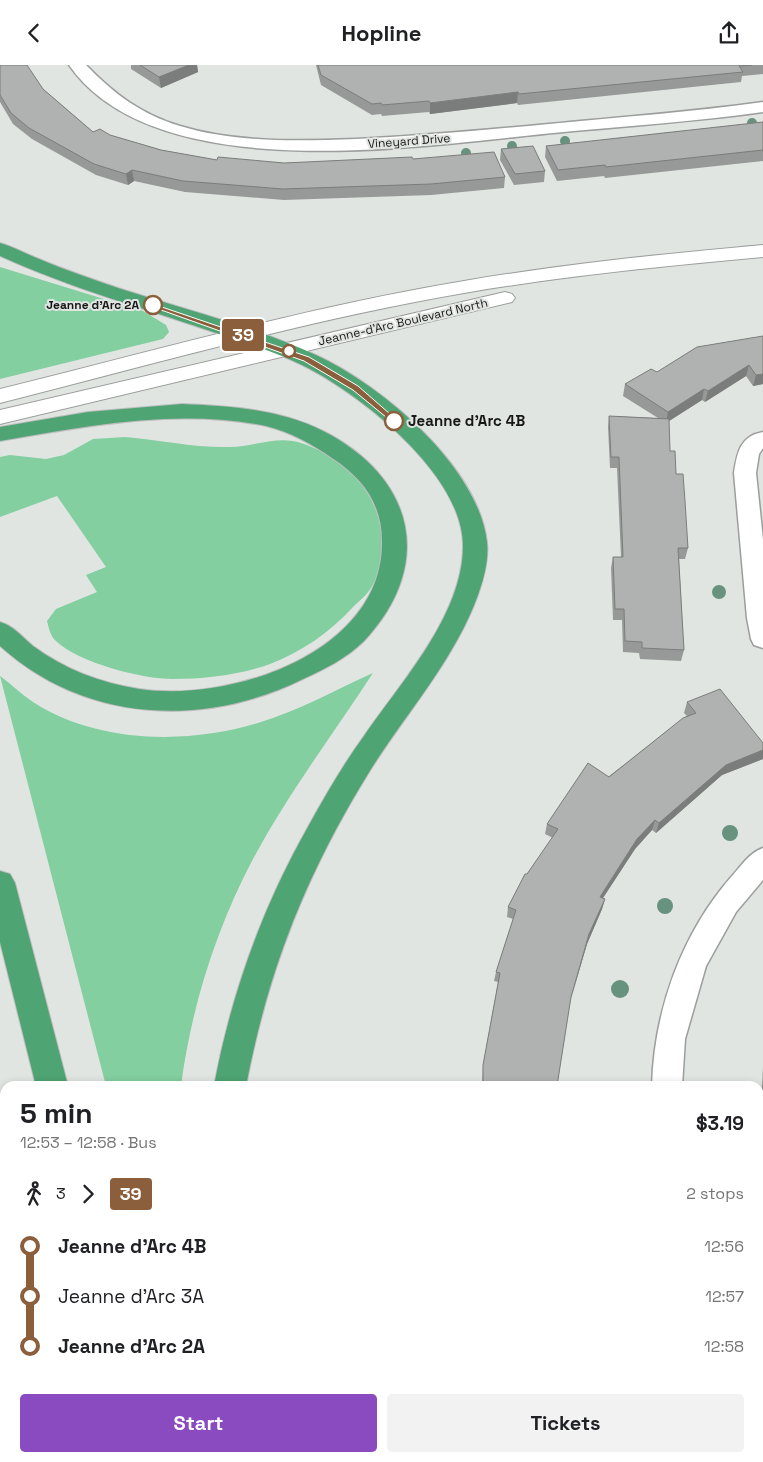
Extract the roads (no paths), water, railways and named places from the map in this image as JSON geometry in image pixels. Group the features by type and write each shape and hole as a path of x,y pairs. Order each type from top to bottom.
{"highway":[{"path":"0,249 28,263 73,279 286,350 329,370 356,388 422,445 446,472 461,494 472,519 476,545 471,577 456,617 434,655 370,749 324,825 283,909 255,985 235,1054 231,1081"},
{"path":"0,434 126,414 174,411 222,413 261,419 312,435 336,447 362,468 378,486 390,507 396,536 394,567 382,598 359,631 321,660 273,683 234,695 194,701 153,701 108,694 61,676 16,648 0,631"},
{"path":"0,883 51,1081"}],"main road":[{"name":"Jeanne-d'Arc Boulevard North","path":"0,396 302,320 530,275 763,251"},
{"name":"Jeanne-d'Arc Boulevard North","path":"0,417 435,314 690,258"}],"street":[{"name":"Vineyard Drive","path":"77,65 91,84 101,93 148,119 210,138 260,145 351,144 435,140 763,107"},
{"path":"763,439 758,440 748,453 745,473 759,618 763,639"},
{"path":"668,1081 670,1039 692,963 726,903 763,860"}],"place":[{"name":"Jeanne d'Arc 2A","path":"153,305"},
{"name":"Jeanne d'Arc 4B","path":"394,421"}]}
